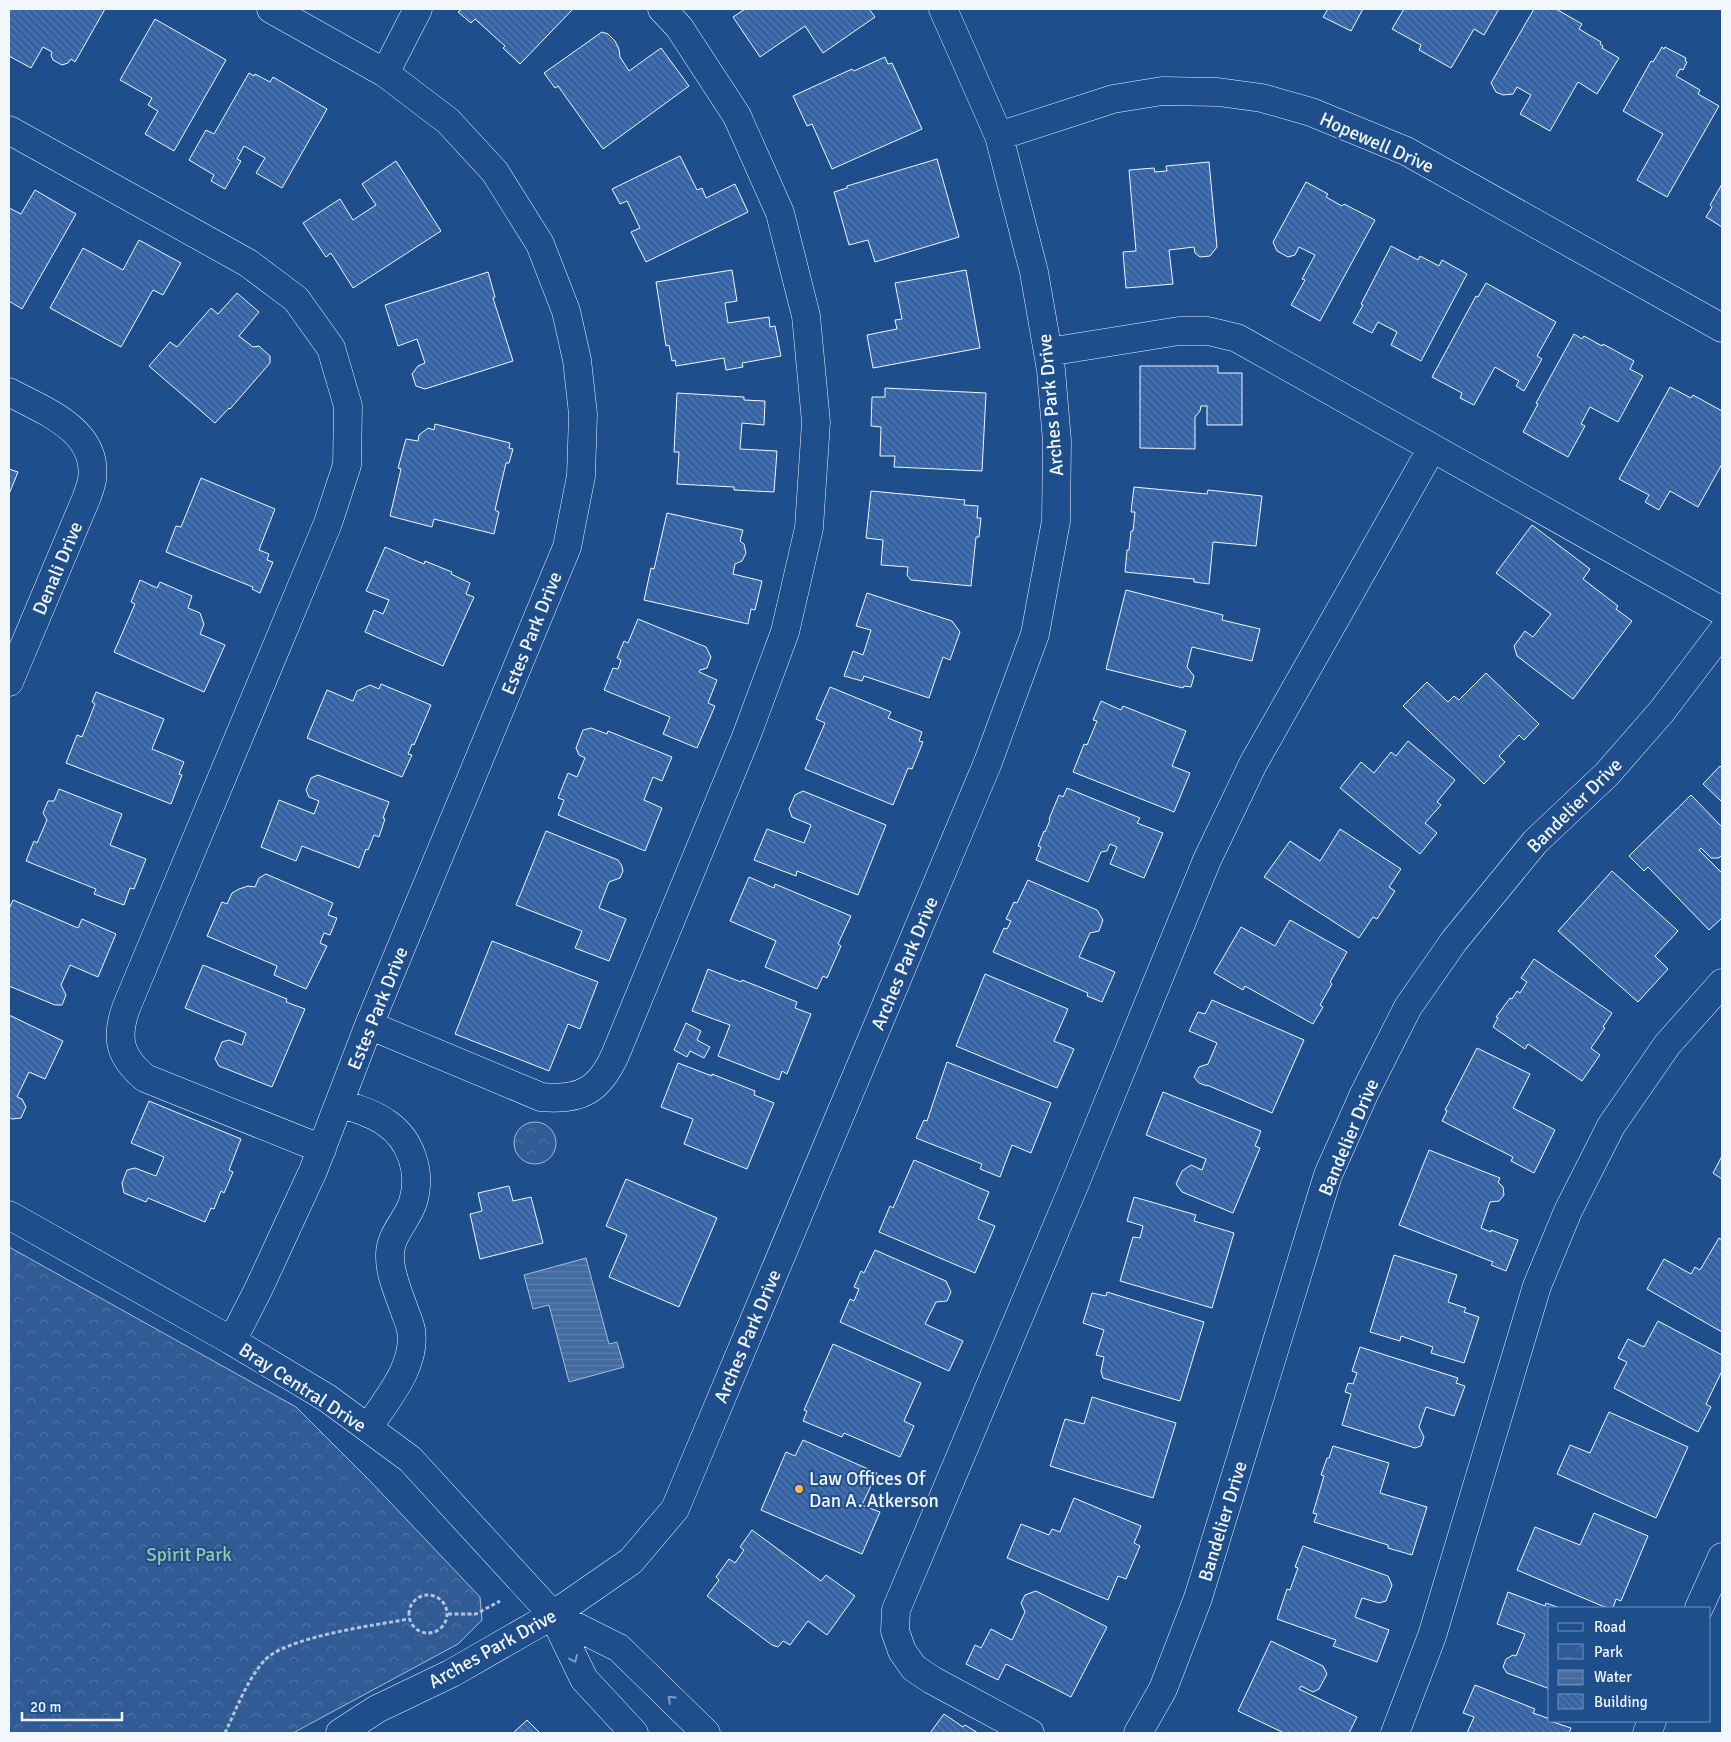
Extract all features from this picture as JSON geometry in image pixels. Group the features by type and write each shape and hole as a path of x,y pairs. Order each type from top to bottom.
{"street":[{"name":"Estes Park Drive","path":"232,1341 259,1288 313,1171 369,1025 567,546 581,476 583,414 577,360 566,311 540,244 495,172 448,121 385,73 271,9"},
{"path":"385,73 418,9"},
{"path":"369,1025 541,1097 560,1099 578,1095 595,1085 608,1071 616,1053 746,737 785,632 809,528 815,441 816,422 806,316 780,213 737,116 679,27 662,9"},
{"name":"Arches Park Drive","path":"340,1733 367,1726 377,1709 452,1673 553,1615 631,1561 675,1509 988,762 1035,634 1056,521 1057,441 1051,370 1034,272 999,136 943,9"},
{"name":"Hopewell Drive","path":"999,136 1113,99 1162,91 1218,92 1262,98 1311,112 1406,151 1722,328"},
{"path":"9,130 248,262 296,299 331,348 348,406 347,466 328,523 126,1008 121,1023 120,1039 124,1054 133,1068 145,1078 322,1149"},
{"path":"1048,352 1179,331 1208,331 1237,338 1722,611"},
{"name":"Denali Drive","path":"9,392 73,428 85,443 91,461 92,480 86,499 9,682"},
{"path":"1030,1733 932,1680 914,1668 902,1651 895,1631 896,1610 1076,1181 1207,860 1253,764 1432,448"},
{"name":"Bandelier Drive","path":"1138,1733 1163,1689 1198,1598 1328,1175 1364,1094 1408,1007 1454,941 1535,842 1607,774 1662,711 1722,632"},
{"path":"1395,1733 1432,1636 1537,1286 1568,1211 1611,1126 1667,1045 1722,982"},
{"path":"340,1103 384,1121 402,1136 413,1156 416,1179 412,1202 392,1240 390,1255 390,1266 411,1330 409,1356 405,1370 368,1428"},
{"name":"Bray Central Drive","path":"9,1215 232,1341 327,1398 410,1459 553,1615 584,1679 634,1733"},
{"path":"1699,1607 1722,1557"},
{"name":"Bray Central Drive","path":"553,1615 619,1648 706,1733"}],"path":[{"path":"430,1594 440,1598 446,1604 447,1621 435,1633 419,1632 409,1619 409,1610 413,1601 421,1596 430,1594"},
{"path":"225,1733 263,1661 276,1650 336,1633 409,1619"}],"green space":[{"path":"539,1122 547,1125 553,1131 556,1143 553,1155 547,1161 531,1164 523,1161 517,1155 514,1139 517,1131 523,1125"},
{"name":"Spirit Park","path":"9,1247 296,1407 370,1481 480,1597 482,1620 458,1644 293,1733 9,1733"}],"water":[{"path":"586,1258 609,1344 617,1342 624,1367 569,1382 549,1305 533,1309 524,1275"}],"building":[{"path":"9,9 105,9 75,62 71,59 68,63 62,65 53,60 52,52 43,47 31,68 9,56"},
{"path":"462,9 573,9 520,64 503,48 505,46 475,19 471,23 458,12"},
{"path":"745,9 869,9 875,17 823,53 805,26 760,57 733,17"},
{"path":"1328,9 1363,9 1351,31 1323,17"},
{"path":"1404,9 1499,9 1484,35 1474,29 1451,68 1419,50 1421,45 1392,29"},
{"path":"1534,9 1556,9 1582,24 1579,29 1601,42 1602,48 1619,58 1597,94 1578,82 1550,131 1520,114 1531,95 1517,87 1513,94 1503,95 1496,92 1491,83"},
{"path":"155,19 226,60 174,151 145,134 158,111 148,105 152,98 120,80"},
{"path":"602,32 608,34 615,41 620,57 629,71 661,48 689,86 603,149 558,86 555,88 544,73"},
{"path":"1662,47 1686,58 1685,61 1687,62 1683,70 1680,69 1676,76 1700,90 1698,94 1719,106 1667,197 1637,180 1663,134 1623,111 1651,61 1653,62"},
{"path":"885,57 888,64 892,63 922,129 832,169 812,124 807,126 793,96 852,69 854,71"},
{"path":"249,73 270,82 273,77 327,109 282,188 256,173 265,158 244,146 237,159 241,161 225,189 211,181 214,175 189,160 206,130 214,134"},
{"path":"680,156 697,190 702,188 706,198 735,184 748,212 646,262 631,232 640,228 627,201 620,204 612,189"},
{"path":"937,159 959,237 875,262 868,240 849,245 834,192 847,188 847,186"},
{"path":"396,161 441,231 353,288 331,253 326,257 303,223 340,199 353,220 376,205 362,184"},
{"path":"1209,162 1217,247 1210,256 1200,257 1195,253 1194,247 1169,250 1173,284 1126,288 1123,252 1136,251 1129,170 1154,168 1155,172 1167,171 1166,166"},
{"path":"1306,182 1328,194 1326,197 1342,206 1344,204 1375,220 1320,321 1291,305 1305,280 1302,279 1315,255 1299,247 1295,255 1288,257 1277,251 1273,242"},
{"path":"1722,184 1722,227 1706,217 1712,207 1710,205"},
{"path":"35,190 76,214 22,309 9,301 9,208 21,214"},
{"path":"139,240 181,263 163,295 153,290 121,347 50,308 83,248 123,270"},
{"path":"1391,246 1418,260 1420,256 1439,266 1442,260 1467,274 1421,361 1391,345 1397,332 1378,322 1372,333 1353,323"},
{"path":"732,270 737,301 725,303 728,323 769,317 770,327 775,326 781,356 742,363 743,367 726,370 724,358 676,366 675,360 672,361 669,345 666,346 656,282"},
{"path":"966,270 980,348 873,368 867,335 897,329 895,320 902,319 895,283"},
{"path":"488,272 495,297 493,298 513,361 425,389 416,386 412,374 418,366 425,363 417,339 398,346 385,305"},
{"path":"1486,283 1556,322 1537,356 1542,359 1524,391 1516,386 1519,381 1495,367 1474,405 1460,398 1462,393 1432,377 1476,296 1478,297"},
{"path":"237,293 259,312 239,336 253,347 259,346 270,356 270,363 230,409 215,423 149,366 170,342 177,347 211,308 218,314"},
{"path":"1574,334 1582,339 1584,336 1602,346 1603,344 1634,361 1630,369 1643,376 1618,422 1590,407 1581,424 1585,426 1568,457 1523,432 1538,404 1536,403"},
{"path":"1140,366 1218,366 1218,373 1242,373 1242,425 1207,425 1207,406 1201,406 1200,411 1195,417 1195,449 1140,448"},
{"path":"1670,387 1691,398 1693,395 1722,411 1722,464 1698,507 1670,491 1659,510 1645,502 1649,495 1619,479"},
{"path":"885,388 986,393 982,471 894,467 895,456 880,456 881,427 871,426 872,397 885,397"},
{"path":"677,393 744,397 744,400 765,401 764,425 742,423 740,449 777,451 774,492 734,490 734,487 677,484 679,452 674,452"},
{"path":"435,424 510,443 509,448 513,449 509,463 506,463 495,510 499,512 494,534 434,519 432,527 390,516 401,469 398,468 406,439 418,441 419,435 428,428 434,430"},
{"path":"9,469 18,472 9,494"},
{"path":"201,478 275,509 259,550 269,554 267,560 273,562 260,593 252,589 253,587 166,552 176,526 181,527"},
{"path":"1134,487 1207,494 1208,490 1262,496 1256,546 1213,542 1209,584 1194,582 1194,579 1125,572 1127,550 1129,550 1131,531 1133,531 1135,512 1131,512"},
{"path":"871,491 965,500 964,505 978,506 977,518 981,518 979,537 976,537 971,586 911,580 907,575 908,567 881,565 883,540 866,538"},
{"path":"667,513 743,530 740,541 744,544 746,553 742,561 735,564 733,574 762,581 755,610 751,609 748,624 644,600 651,568 654,569"},
{"path":"1532,525 1590,569 1583,579 1618,606 1616,609 1632,621 1573,699 1517,656 1514,646 1525,631 1533,637 1551,614 1496,573"},
{"path":"385,547 424,564 425,561 452,572 451,574 470,583 466,594 474,597 443,666 365,632 374,610 383,614 389,600 366,591"},
{"path":"140,580 157,588 160,582 192,596 188,608 200,613 204,624 200,634 225,645 204,692 114,652 135,604 131,602"},
{"path":"1126,590 1223,615 1222,620 1260,629 1252,661 1192,647 1187,667 1194,676 1191,687 1184,686 1183,688 1106,669"},
{"path":"867,593 952,621 960,632 950,660 943,657 929,698 864,676 862,681 844,676 853,651 863,655 871,630 856,626"},
{"path":"638,619 706,647 711,657 707,668 699,672 717,680 708,703 715,706 697,748 663,734 670,717 604,690 613,668 618,669 621,660 617,658 624,641 628,643"},
{"path":"1486,673 1539,724 1524,740 1519,735 1499,756 1505,762 1484,784 1403,706 1427,682 1448,702 1454,696 1459,700"},
{"path":"381,684 431,705 414,745 412,744 408,754 412,755 402,777 307,738 327,690 353,701 357,691 370,685 379,689"},
{"path":"830,687 891,712 888,718 922,732 919,741 923,742 912,769 908,768 893,805 805,769 825,723 816,719"},
{"path":"96,692 164,719 152,749 184,762 179,774 182,775 171,804 66,763 77,735 82,737 95,704 92,702"},
{"path":"1101,701 1121,710 1123,706 1186,731 1172,766 1190,773 1174,812 1073,772 1084,744 1087,745 1097,721 1093,720"},
{"path":"591,728 607,734 608,731 672,757 662,781 653,777 644,800 662,808 645,851 558,815 564,800 558,798 568,773 577,777 585,758 579,755 576,748 583,730"},
{"path":"1408,741 1455,780 1437,802 1441,805 1425,823 1437,833 1420,854 1340,788 1361,762 1374,773 1391,752 1396,756"},
{"path":"1720,766 1722,768 1722,802 1703,784"},
{"path":"318,775 389,802 379,837 374,835 359,868 302,846 296,861 261,847 279,800 314,814 319,801 309,797 306,790 311,778"},
{"path":"1067,788 1140,818 1137,823 1163,833 1144,878 1110,864 1117,847 1110,844 1107,851 1101,852 1088,882 1036,860 1041,847 1038,846 1059,795 1063,797"},
{"path":"59,789 122,814 110,845 146,859 134,889 130,888 124,905 94,894 96,889 26,861 34,841 37,843 47,820 43,813 48,801 54,801"},
{"path":"803,791 886,825 858,895 797,871 796,876 754,860 767,829 804,843 811,825 792,817 789,809 795,795"},
{"path":"1691,795 1722,827 1722,855 1719,858 1711,858 1701,848 1699,850 1722,873 1722,918 1709,930 1648,867 1644,871 1629,856"},
{"path":"1340,829 1401,869 1389,887 1395,891 1377,919 1373,917 1359,938 1264,877 1290,841 1320,861"},
{"path":"546,831 618,860 622,866 623,871 620,878 609,882 599,908 626,919 609,961 575,948 582,931 516,905"},
{"path":"1612,871 1678,931 1655,956 1668,969 1638,1002 1558,931"},
{"path":"266,874 333,903 328,915 337,918 330,935 324,933 320,943 327,946 306,989 274,975 277,966 207,936 222,902 227,904 232,893 239,889 248,886 255,887 259,878"},
{"path":"749,877 774,888 775,884 851,916 838,944 841,946 827,978 823,976 817,989 765,967 776,941 730,921"},
{"path":"1028,880 1097,910 1103,920 1099,931 1090,933 1079,957 1115,972 1102,1002 1087,996 1088,993 993,952 1004,928 1007,929 1011,921 1006,919 1014,902 1017,903"},
{"path":"13,900 78,928 82,919 116,934 98,977 70,965 61,985 66,995 62,1005 55,1005 9,986 9,909"},
{"path":"1290,920 1347,952 1330,982 1332,984 1320,1005 1323,1007 1313,1024 1245,986 1243,990 1214,973 1241,927 1275,946"},
{"path":"492,941 598,982 580,1029 568,1024 549,1071 455,1034"},
{"path":"1534,959 1612,1013 1603,1027 1605,1028 1591,1048 1600,1055 1582,1081 1528,1044 1525,1049 1493,1027 1498,1018 1496,1017 1510,998 1512,999 1517,991 1520,993 1527,982 1521,978"},
{"path":"203,965 287,999 286,1002 305,1009 272,1087 219,1066 215,1059 222,1042 229,1040 242,1045 246,1033 185,1008"},
{"path":"708,969 741,982 742,980 797,1002 795,1008 811,1014 787,1074 782,1071 779,1080 718,1056 730,1025 692,1011"},
{"path":"985,974 1068,1009 1054,1041 1074,1049 1057,1088 956,1046"},
{"path":"1212,1000 1304,1040 1272,1113 1199,1083 1194,1077 1199,1067 1208,1064 1217,1043 1189,1031 1198,1012 1205,1014"},
{"path":"9,1015 63,1041 45,1079 29,1072 17,1097 22,1099 26,1107 21,1118 12,1119 9,1117"},
{"path":"686,1023 701,1031 697,1040 710,1047 704,1058 690,1051 687,1057 674,1050"},
{"path":"1477,1048 1530,1074 1513,1108 1555,1130 1534,1173 1511,1161 1513,1157 1442,1121 1447,1111 1445,1110"},
{"path":"947,1062 1051,1103 1031,1153 1012,1145 1000,1177 980,1169 982,1164 916,1138 924,1120 927,1121"},
{"path":"678,1063 755,1091 754,1095 774,1103 747,1169 684,1144 693,1119 661,1107"},
{"path":"1163,1092 1261,1131 1255,1146 1260,1148 1233,1213 1182,1192 1176,1184 1182,1171 1191,1165 1202,1170 1206,1159 1146,1135"},
{"path":"149,1101 241,1139 229,1170 233,1172 224,1193 221,1191 214,1209 211,1208 205,1222 148,1198 146,1202 124,1193 122,1183 127,1170 135,1168 156,1176 164,1157 131,1143"},
{"path":"1429,1150 1500,1178 1498,1182 1503,1187 1504,1195 1499,1201 1490,1202 1481,1228 1518,1240 1506,1271 1491,1265 1493,1262 1399,1225"},
{"path":"1722,1156 1722,1179 1713,1173"},
{"path":"914,1160 989,1192 978,1219 995,1226 975,1273 879,1232 890,1206 893,1208"},
{"path":"626,1179 717,1218 679,1307 609,1277 627,1235 606,1226"},
{"path":"509,1186 513,1201 531,1197 543,1243 480,1259 470,1214 482,1211 478,1193"},
{"path":"1134,1197 1196,1215 1194,1221 1234,1233 1212,1308 1120,1281 1133,1237 1140,1238 1143,1226 1127,1221"},
{"path":"1719,1238 1722,1240 1722,1332 1647,1289 1664,1259 1691,1274 1695,1267 1700,1270"},
{"path":"875,1250 946,1281 951,1292 947,1301 936,1302 925,1324 963,1341 949,1371 840,1322 850,1299 854,1301 859,1289 854,1287 861,1271 864,1273"},
{"path":"1394,1255 1457,1275 1448,1302 1466,1308 1464,1312 1479,1317 1464,1363 1431,1353 1433,1347 1401,1336 1400,1341 1370,1332"},
{"path":"1107,1292 1204,1322 1180,1401 1103,1378 1101,1371 1104,1357 1096,1355 1104,1330 1083,1323 1092,1293 1106,1296"},
{"path":"1658,1321 1722,1355 1722,1371 1706,1404 1711,1407 1698,1432 1614,1388 1627,1362 1618,1358 1628,1339 1644,1347"},
{"path":"833,1344 921,1383 904,1421 914,1426 900,1457 844,1433 842,1437 803,1421 807,1411 804,1410"},
{"path":"1360,1347 1458,1378 1456,1383 1465,1386 1454,1416 1426,1407 1419,1427 1424,1437 1421,1446 1415,1448 1342,1425 1351,1394 1345,1392 1348,1383 1353,1384 1357,1373 1352,1371"},
{"path":"1092,1397 1176,1423 1153,1498 1050,1466 1065,1419 1084,1424"},
{"path":"1609,1412 1688,1447 1656,1518 1557,1474 1570,1445 1590,1453"},
{"path":"803,1440 877,1473 862,1505 880,1512 862,1554 761,1510 786,1452 795,1456"},
{"path":"1333,1446 1389,1463 1380,1493 1427,1507 1412,1555 1388,1548 1388,1545 1314,1522 1317,1514 1313,1513 1324,1476 1321,1475"},
{"path":"1074,1498 1141,1526 1134,1543 1140,1546 1126,1579 1118,1576 1108,1600 1007,1558 1021,1524 1049,1535 1052,1529 1060,1532"},
{"path":"1594,1513 1648,1536 1621,1601 1616,1599 1613,1607 1605,1607 1517,1570 1535,1527 1580,1545"},
{"path":"752,1530 821,1581 826,1575 855,1596 827,1635 808,1621 790,1645 783,1641 778,1647 772,1645 707,1596 719,1580 716,1577 729,1559 735,1563 744,1550 740,1547"},
{"path":"1303,1546 1388,1576 1392,1585 1386,1601 1379,1603 1362,1598 1355,1617 1389,1630 1377,1662 1333,1646 1336,1640 1277,1619 1287,1589 1290,1590 1298,1568 1295,1567"},
{"path":"1036,1591 1107,1627 1071,1697 1006,1664 998,1680 966,1664 975,1645 981,1648 991,1629 1012,1640 1025,1612 1021,1603 1025,1595"},
{"path":"1508,1592 1545,1606 1546,1603 1557,1607 1548,1607 1548,1688 1507,1673 1503,1667 1506,1659 1513,1655 1516,1656 1525,1634 1497,1624"},
{"path":"1271,1641 1323,1666 1327,1674 1319,1689 1313,1692 1301,1686 1299,1689 1357,1717 1349,1733 1284,1733 1238,1711"},
{"path":"1475,1685 1535,1709 1533,1713 1548,1718 1548,1722 1571,1728 1569,1733 1467,1733 1474,1717 1463,1713"},
{"path":"944,1714 963,1727 965,1725 978,1733 930,1733"},
{"path":"527,1720 540,1733 513,1733"}],"place":[{"name":"Law Offices Of Dan A. Atkerson","path":"799,1489"}]}
